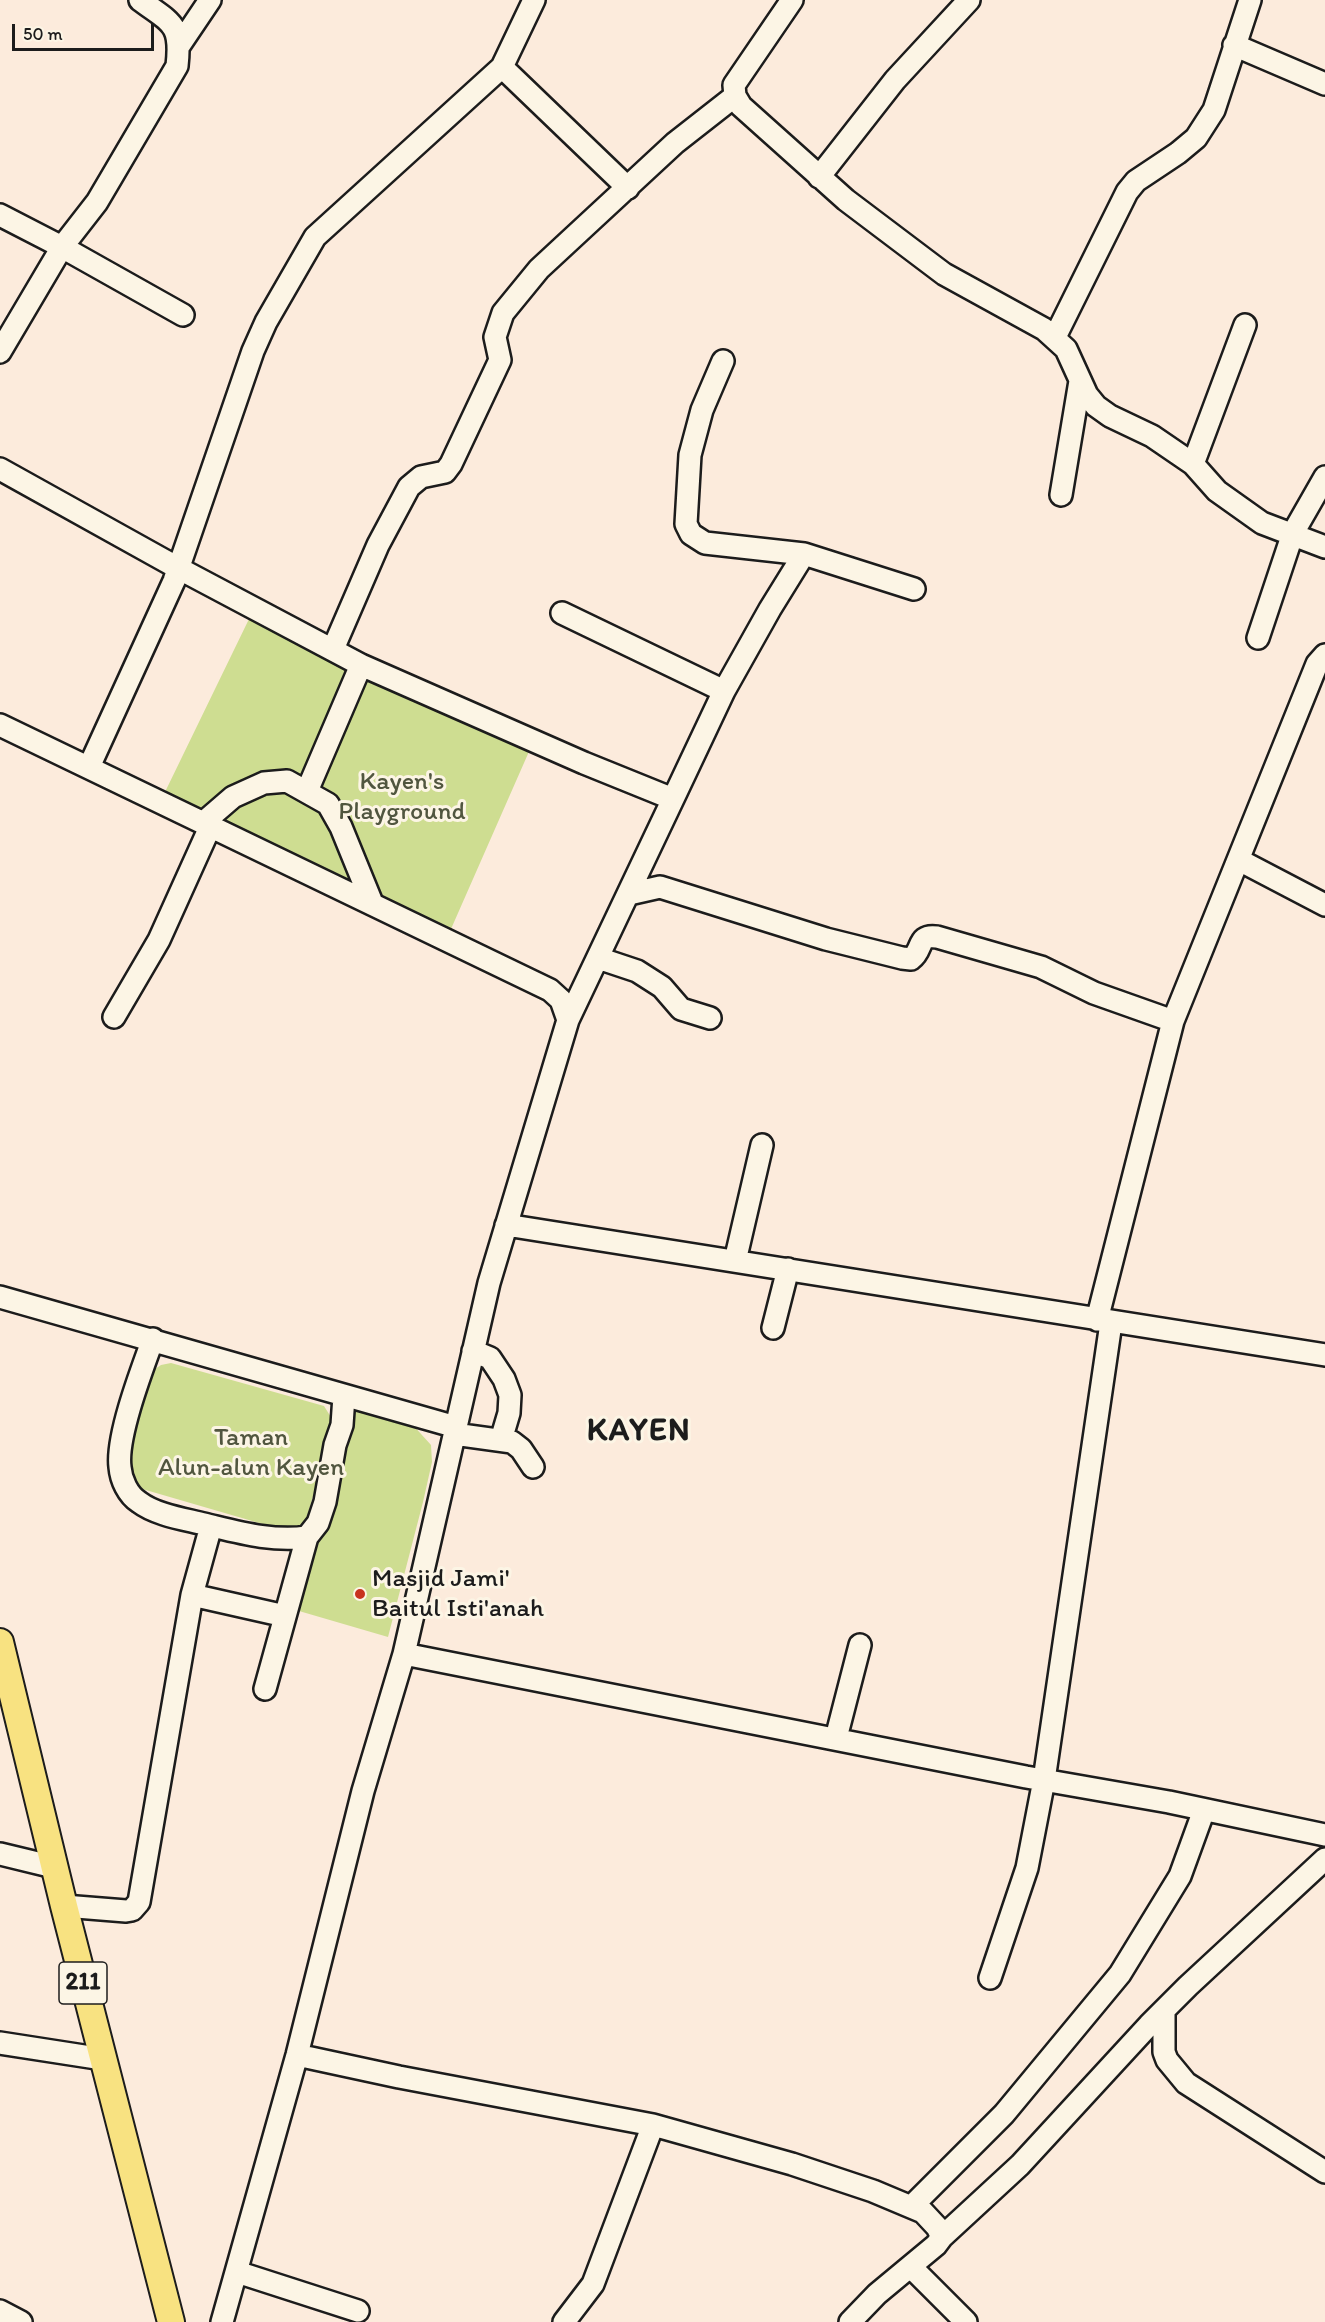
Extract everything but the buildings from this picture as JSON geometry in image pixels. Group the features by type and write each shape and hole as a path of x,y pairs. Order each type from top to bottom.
{"main road":[{"name":"211","path":"0,1642 54,1867 171,2322"}],"street":[{"path":"0,352 62,247 97,202 177,66 179,46 176,32 170,21 140,0"},
{"path":"179,46 210,0"},
{"path":"89,767 178,568 253,351 266,322 315,237 502,67 534,0"},
{"path":"792,0 734,84 735,96 741,106 846,200 944,274 1055,337 1066,350 1087,394 1110,416 1152,436 1193,464 1217,491 1262,523 1293,533 1325,548"},
{"path":"819,177 895,80 969,0"},
{"path":"1055,337 1127,192 1136,181 1196,138 1214,110 1250,0"},
{"path":"1234,45 1325,84"},
{"path":"502,67 628,188"},
{"path":"333,649 378,545 409,487 421,477 445,472 451,464 500,360 495,337 503,313 539,269 675,143 735,96"},
{"path":"0,215 183,315"},
{"path":"1193,464 1245,325"},
{"path":"723,361 702,410 690,455 686,524 691,534 705,543 804,554 914,589"},
{"path":"1061,495 1080,381"},
{"path":"0,469 178,568 361,665 673,799"},
{"path":"1258,638 1293,533 1325,477"},
{"path":"222,2322 297,2055 363,1791 404,1654 489,1283 568,1020 724,691 804,554"},
{"path":"562,613 724,691"},
{"path":"990,1978 1027,1868 1044,1780 1104,1322 1173,1021 1317,664 1325,655"},
{"path":"307,791 361,665"},
{"path":"0,725 550,990 561,1000 568,1020"},
{"path":"114,1017 159,940 207,825 233,797 264,783 287,781 328,804 341,827 372,903"},
{"path":"1239,860 1325,905"},
{"path":"629,894 660,887 826,939 902,958 911,959 916,955 923,939 929,936 937,937 1041,967 1094,993 1173,1021"},
{"path":"598,958 637,971 662,987 681,1009 710,1018"},
{"path":"735,1261 762,1144"},
{"path":"506,1226 1325,1356"},
{"path":"773,1328 788,1269"},
{"path":"0,1297 344,1396 455,1431 512,1442 521,1449 533,1467"},
{"path":"153,1340 139,1378 120,1449 120,1468 126,1487 139,1502 159,1511 211,1526 253,1535 290,1539 307,1537"},
{"path":"473,1352 490,1358 504,1379 510,1395 501,1440"},
{"path":"265,1689 307,1537 318,1523 325,1502 335,1444 342,1425 344,1396"},
{"path":"64,1906 126,1911 132,1910 139,1902 192,1595 211,1526"},
{"path":"192,1595 285,1616"},
{"path":"836,1738 860,1645"},
{"path":"404,1654 1318,1834"},
{"path":"850,2322 877,2294 911,2267 929,2220 1004,2114 1120,1974 1180,1876 1204,1810"},
{"path":"0,1854 54,1867"},
{"path":"929,2220 1020,2165 1149,2025 1325,1859"},
{"path":"1164,2013 1164,2052 1167,2060 1186,2083 1325,2172"},
{"path":"0,2043 103,2059"},
{"path":"297,2055 399,2077 653,2125 792,2164 929,2220"},
{"path":"564,2322 593,2284 653,2125"},
{"path":"911,2267 966,2322"},
{"path":"237,2271 358,2311"},
{"path":"0,2311 21,2322"}],"green space":[{"name":"Kayen's Playground","path":"249,619 531,747 451,929 165,792"},
{"name":"Taman Alun-alun Kayen","path":"171,1363 324,1406 334,1422 305,1524 290,1532 132,1486 124,1468 152,1371 161,1365"},
{"path":"363,1409 412,1424 431,1445 432,1462 388,1637 299,1611 347,1430 354,1412"}],"place":[{"name":"Masjid Jami' Baitul Isti'anah","path":"360,1594"}],"district":[{"name":"KAYEN","path":"639,1432"}]}
